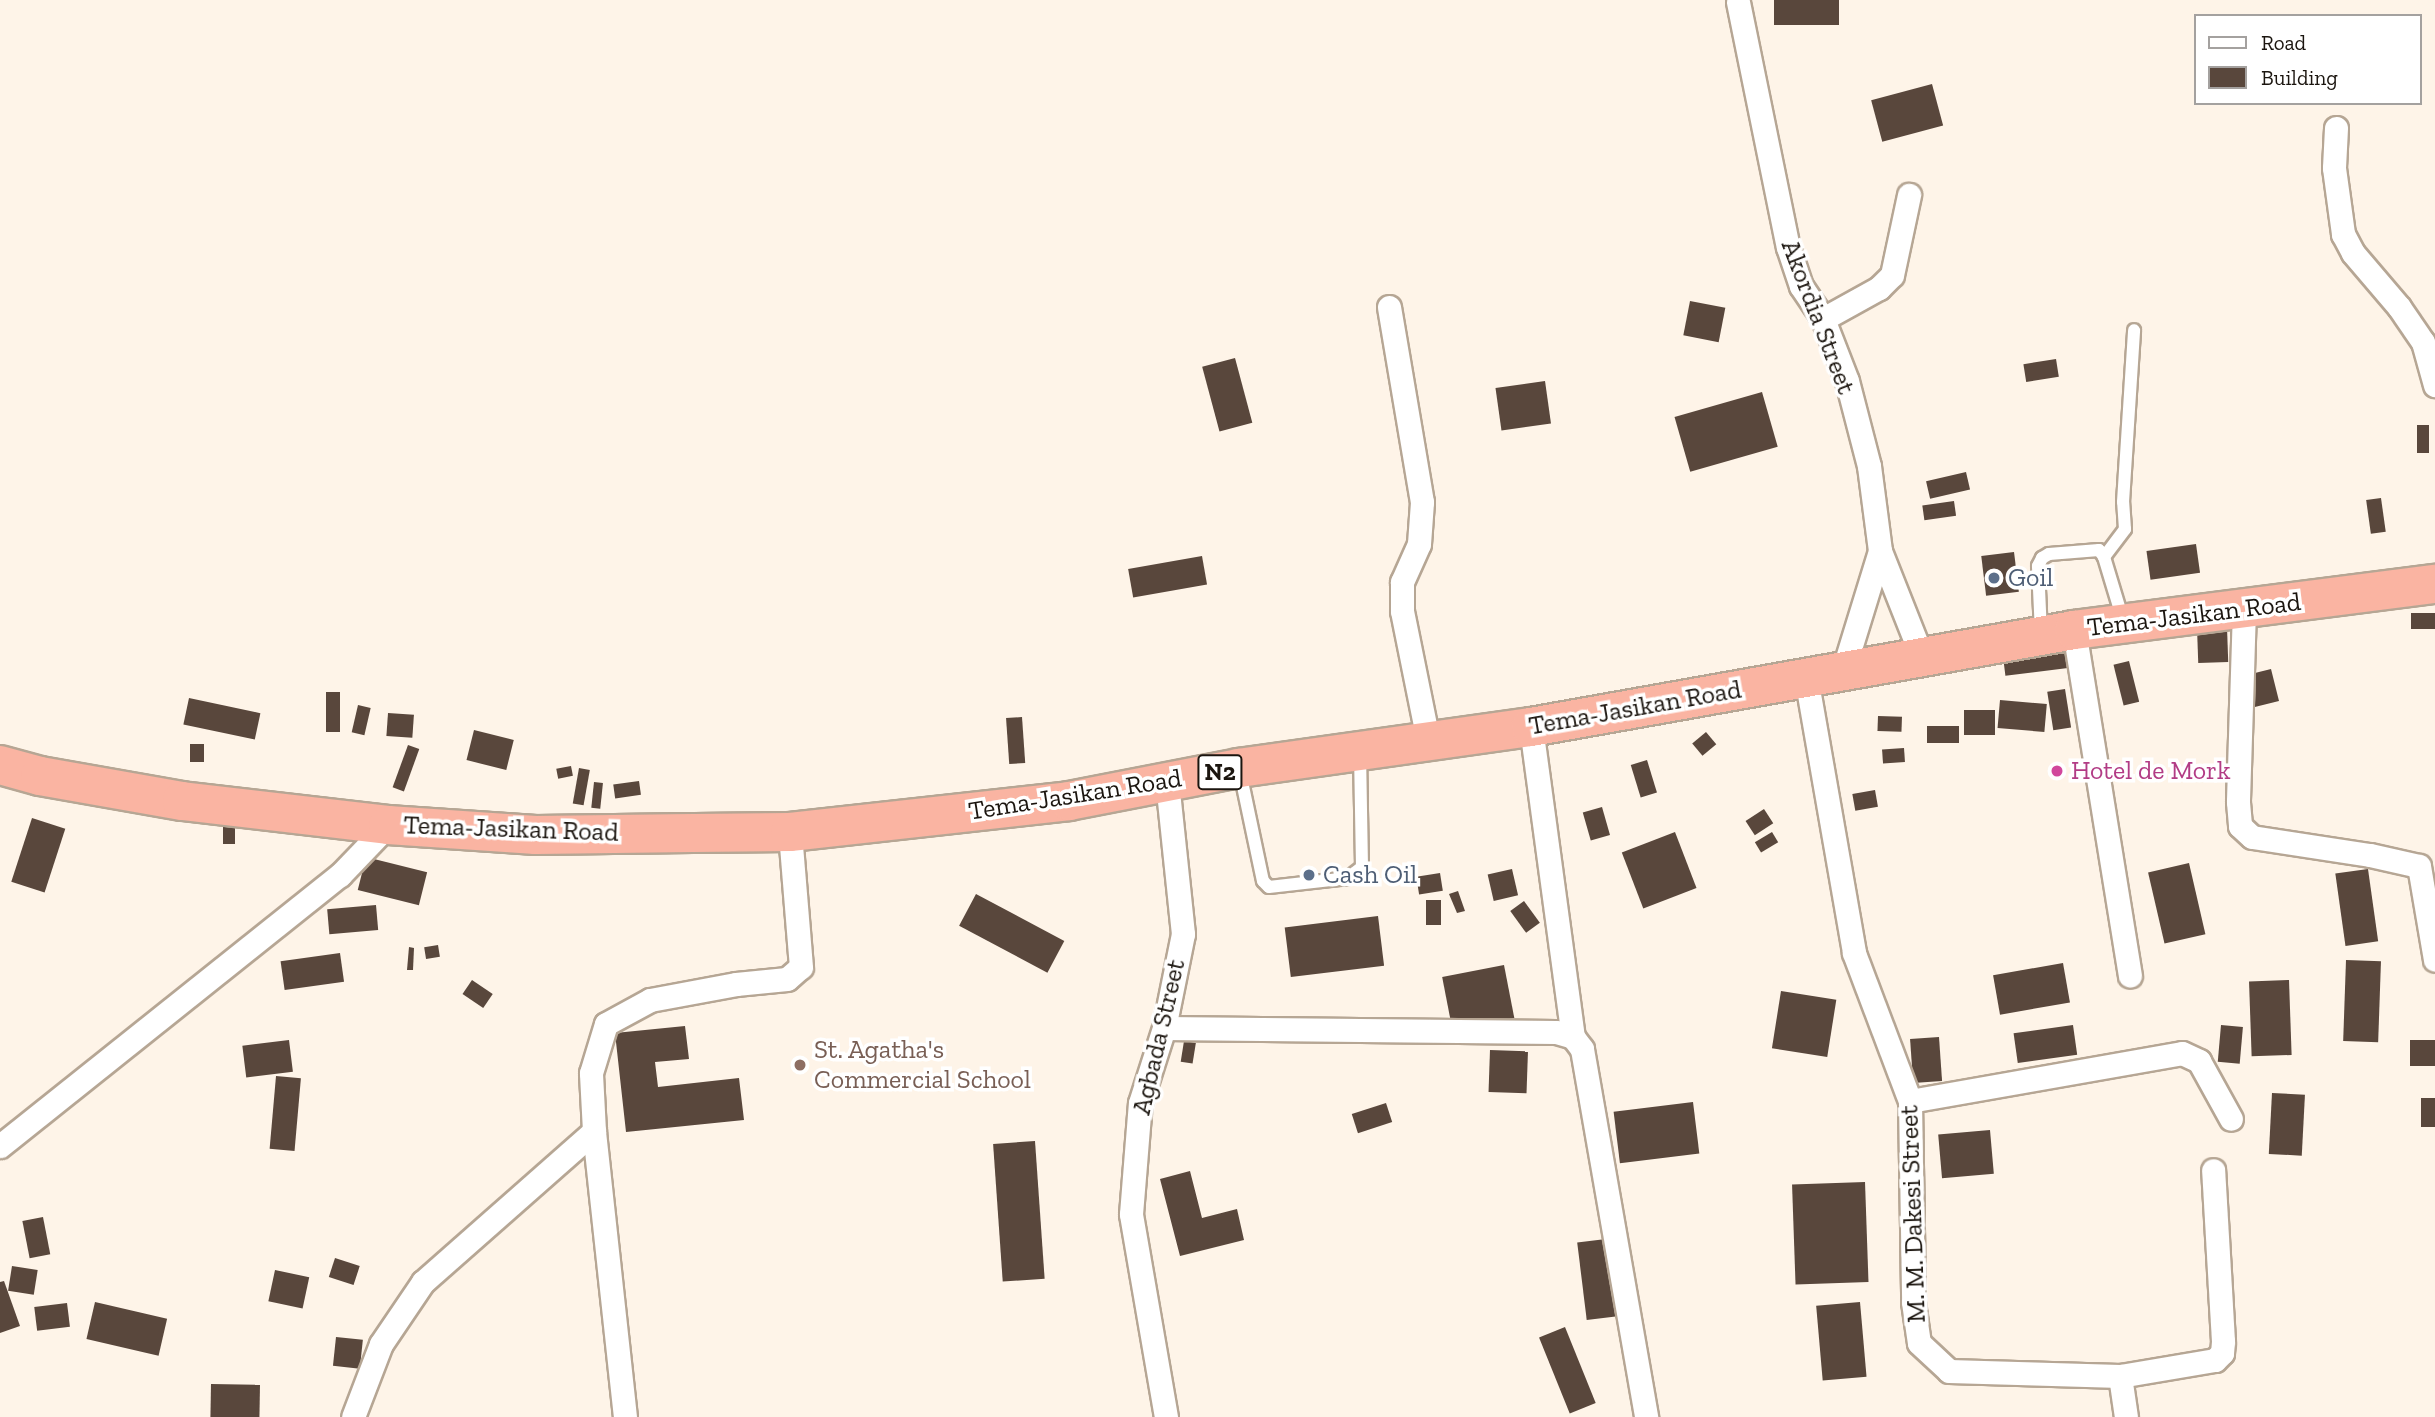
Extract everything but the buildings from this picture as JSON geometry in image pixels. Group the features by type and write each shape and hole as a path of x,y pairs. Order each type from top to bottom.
{"highway":[{"name":"Tema-Jasikan Road","path":"0,765 40,776 182,801 388,825 536,835 790,832 1069,801 1240,768 1531,727 2057,633 2435,584"}],"street":[{"name":"Akordia Street","path":"1738,2 1788,247 1801,286 1823,319 1847,381 1866,454 1880,551 1843,671"},
{"path":"2336,128 2334,168 2343,234 2353,253 2399,307 2423,342 2435,385"},
{"path":"1823,319 1880,288 1892,275 1909,195"},
{"path":"1389,307 1422,502 1419,544 1402,582 1402,611 1428,740"},
{"path":"1880,551 1922,657"},
{"path":"2244,609 2238,802 2240,826 2252,836 2427,866 2435,960"},
{"path":"2057,633 2130,975"},
{"name":"M. M. Dakesi Street","path":"1806,677 1854,953 1910,1101 1913,1302 1919,1343 1949,1371 2120,1376 2215,1360 2222,1353 2213,1170"},
{"path":"1531,727 1573,1037 1583,1049 1646,1417"},
{"name":"Agbada Street","path":"1166,1417 1131,1214 1140,1103 1164,1028 1183,934 1167,781"},
{"path":"0,1146 340,875 388,825"},
{"path":"625,1417 594,1131 591,1073 606,1024 650,1000 736,984 787,979 801,967 790,832"},
{"path":"1164,1028 1556,1032 1573,1037"},
{"path":"1910,1101 2182,1053 2199,1061 2231,1119"},
{"path":"353,1417 381,1344 423,1282 594,1131"},
{"path":"2120,1376 2126,1417"}],"lane":[{"path":"2105,557 2125,529 2123,502 2134,330"},
{"path":"2057,633 2038,566 2042,558 2049,554 2099,550 2105,557 2124,624"},
{"path":"1240,768 1263,881 1269,887 1348,878 1362,867 1360,751"}],"place":[{"name":"Goil","path":"1994,578"},
{"name":"Hotel de Mork","path":"2057,771"},
{"name":"Cash Oil","path":"1309,875"},
{"name":"St. Agatha's Commercial School","path":"800,1065"}]}
